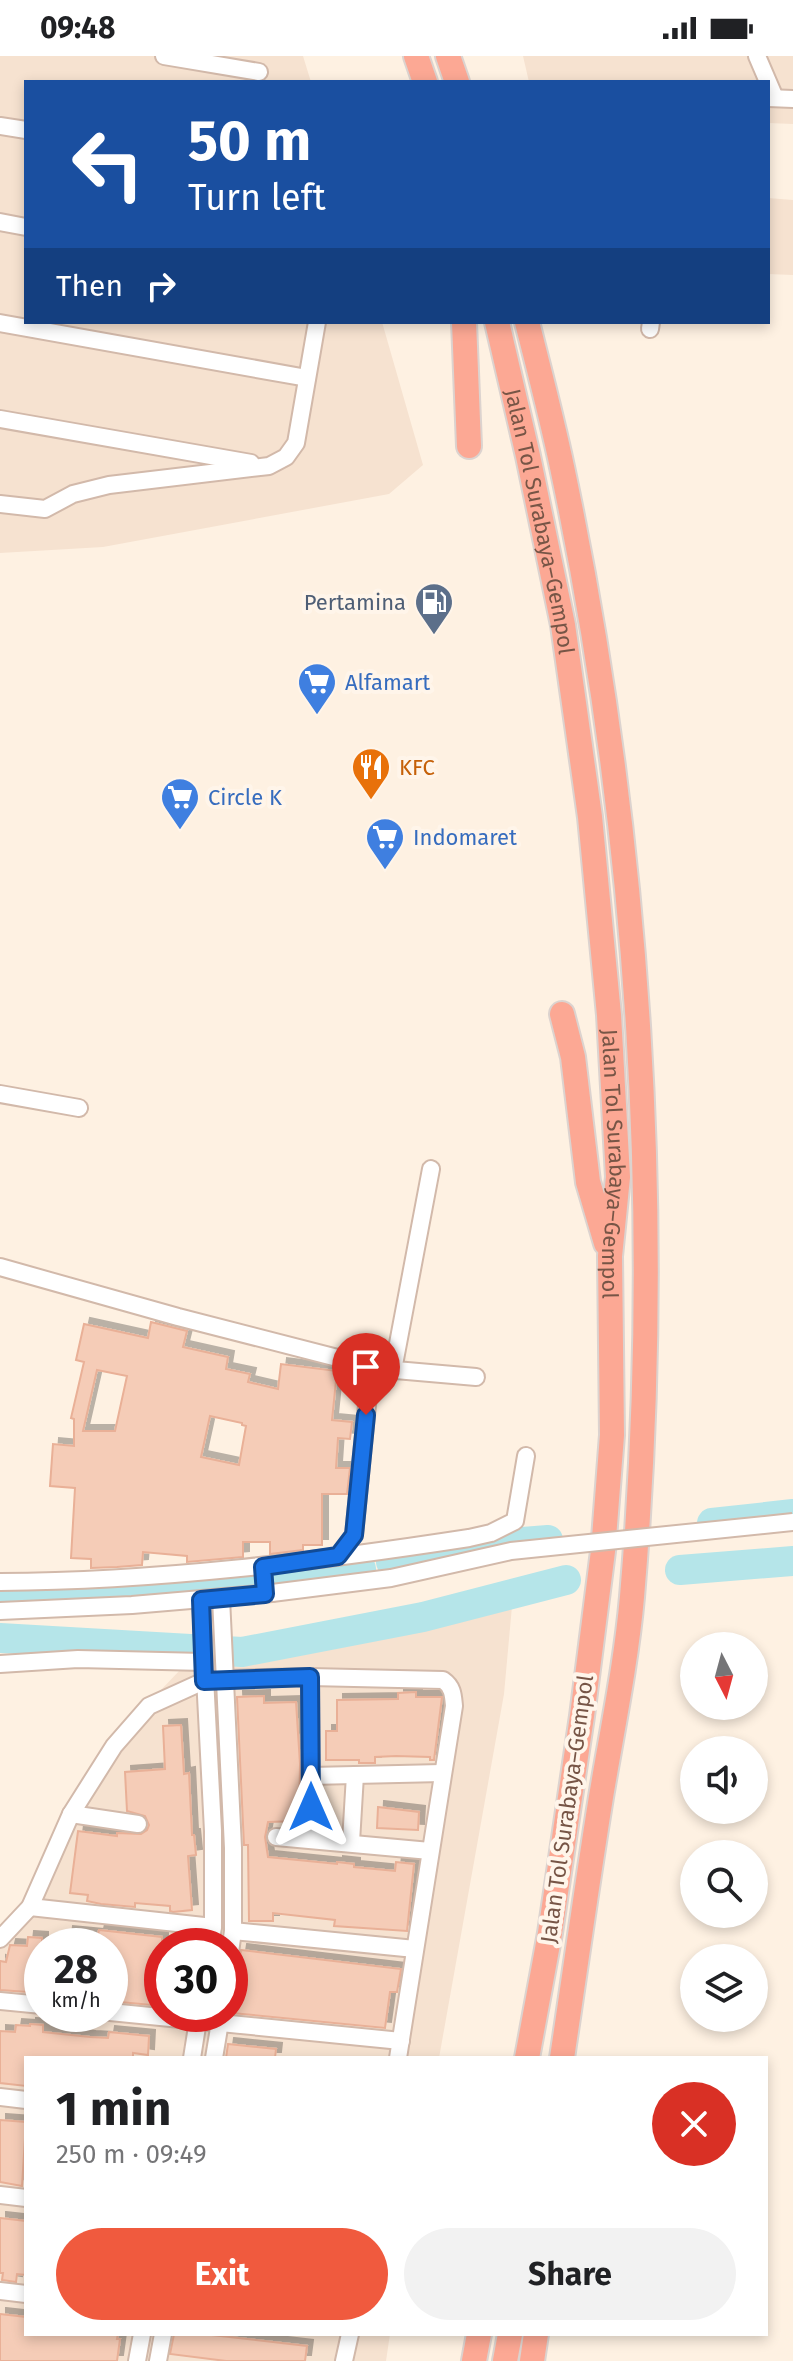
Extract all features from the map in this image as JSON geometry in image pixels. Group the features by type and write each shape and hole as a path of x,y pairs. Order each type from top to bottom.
{"highway":[{"path":"416,56 424,80"},
{"path":"448,56 456,80"},
{"path":"464,324 469,446"},
{"name":"Jalan Tol Surabaya–Gempol","path":"497,324 563,625 590,817 609,1015 618,1177 610,1256 612,1435 603,1551 552,1917 527,2056"},
{"name":"Jalan Tol Surabaya–Gempol","path":"527,324 562,466 594,643 618,813 638,1019 647,1242 646,1340 631,1604 562,2056"},
{"path":"562,1014 573,1057 588,1182 610,1256"},
{"path":"474,2361 479,2336"},
{"path":"505,2361 510,2336"},
{"path":"532,2361 536,2336"}],"street":[{"path":"164,56 259,70"},
{"path":"757,56 766,80"},
{"path":"772,98 793,99"},
{"path":"0,126 24,130"},
{"path":"0,222 24,227"},
{"path":"0,323 307,378"},
{"path":"0,504 45,509 73,494 109,485 269,466 286,457 296,443 317,324"},
{"path":"0,419 269,466"},
{"path":"0,1094 79,1108"},
{"path":"393,1370 431,1169"},
{"path":"0,1267 353,1362 361,1367 476,1377"},
{"path":"338,1556 354,1535 369,1385 361,1367"},
{"path":"6,1595 202,1603 263,1570 469,1538 515,1521 526,1456"},
{"path":"6,1595 228,1590 268,1593 391,1578 511,1551 793,1522"},
{"path":"354,1535 368,1554"},
{"path":"263,1570 268,1593"},
{"path":"228,1590 223,1656 232,1827 232,1928"},
{"path":"202,1603 213,1831 212,1928"},
{"path":"0,1664 78,1659 204,1659"},
{"path":"310,1677 311,1839"},
{"path":"0,1939 30,1907 50,1868 71,1814 114,1746 149,1706 204,1681 224,1679 443,1680 453,1693 454,1706 400,2050 248,2024"},
{"path":"311,1776 442,1773"},
{"path":"351,1842 355,1775"},
{"path":"71,1814 138,1824"},
{"path":"276,1837 430,1851"},
{"path":"30,1907 183,1928"},
{"path":"248,1936 415,1949"},
{"path":"0,2001 24,2003"},
{"path":"192,2056 197,2032"},
{"path":"214,2056 219,2032"},
{"path":"0,2097 24,2100"},
{"path":"0,2195 24,2198"},
{"path":"0,2291 24,2294"},
{"path":"137,2361 142,2336"},
{"path":"158,2361 163,2336"},
{"path":"344,2361 350,2336"}],"shaded area":[{"path":"0,56 303,56 310,80 24,80 24,324 383,324 423,465 389,494 103,547 0,553"},
{"path":"523,56 793,56 793,124 770,123 770,80 529,80"},
{"path":"770,198 793,200 793,275 770,274"},
{"path":"512,1606 504,1694 439,2056 24,2056 24,2336 390,2336 386,2361 0,2361 0,1926 23,1904 94,1760 181,1669"}],"building":[{"path":"151,1322 187,1331 183,1347 228,1357 226,1369 250,1374 248,1382 278,1389 281,1364 337,1371 332,1420 352,1422 350,1439 338,1438 336,1468 350,1468 347,1494 322,1494 322,1545 303,1545 303,1550 270,1554 270,1542 243,1542 243,1557 187,1562 187,1556 143,1552 142,1565 117,1567 91,1568 91,1559 71,1558 75,1488 50,1486 53,1444 74,1446 74,1419 71,1418 84,1362 76,1360 84,1324 148,1338","holes":["97,1370 127,1376 115,1431 83,1431","210,1416 246,1426 239,1465 201,1457"]},
{"path":"416,1692 416,1697 442,1697 434,1760 430,1757 396,1756 375,1757 375,1763 326,1760 326,1731 337,1731 337,1700 398,1699 398,1693"},
{"path":"264,1696 264,1703 296,1702 300,1764 299,1821 268,1822 265,1837 268,1857 337,1862 395,1871 396,1862 414,1864 407,1931 334,1926 335,1920 273,1913 273,1921 249,1921 248,1845 244,1845 237,1697"},
{"path":"181,1725 184,1774 189,1773 196,1855 188,1856 192,1910 173,1912 170,1906 101,1904 87,1901 88,1895 70,1893 78,1831 117,1836 117,1833 141,1834 147,1830 149,1825 145,1816 127,1811 125,1772 165,1769 163,1726"},
{"path":"378,1807 419,1812 418,1830 377,1828"},
{"path":"128,1933 144,1935 144,2004 128,2003"},
{"path":"10,1945 24,1946 24,1992 0,1990 0,1961 6,1962"},
{"path":"248,1951 401,1969 397,1992 390,1992 385,2028 248,2015"},
{"path":"16,2025 24,2026 24,2032 108,2038 109,2032 149,2036 148,2055 24,2056 24,2086 0,2083 0,2031 15,2032"},
{"path":"228,2044 276,2049 275,2056 226,2056"},
{"path":"0,2120 24,2122 22,2186 0,2182"},
{"path":"0,2218 24,2221 24,2275 17,2274 16,2282 2,2280 3,2273 0,2273"},
{"path":"0,2314 24,2317 24,2336 118,2336 120,2339 117,2361 0,2361"},
{"path":"174,2336 220,2336 307,2346 305,2361 226,2361 170,2354"}],"waterway":[{"path":"712,1523 793,1514"},
{"path":"391,1562 548,1540"},
{"path":"680,1570 793,1561"},
{"path":"0,1593 210,1585 361,1569"},
{"path":"0,1638 242,1652 423,1617 566,1580"}],"place":[{"name":"Pertamina","path":"434,636"},
{"name":"Alfamart","path":"317,716"},
{"name":"KFC","path":"371,801"},
{"name":"Circle K","path":"180,831"},
{"name":"Indomaret","path":"385,871"}],"route":[{"path":"311,1807 310,1677 204,1681 201,1600 265,1594 263,1567 338,1556 354,1535 366,1415"}]}
